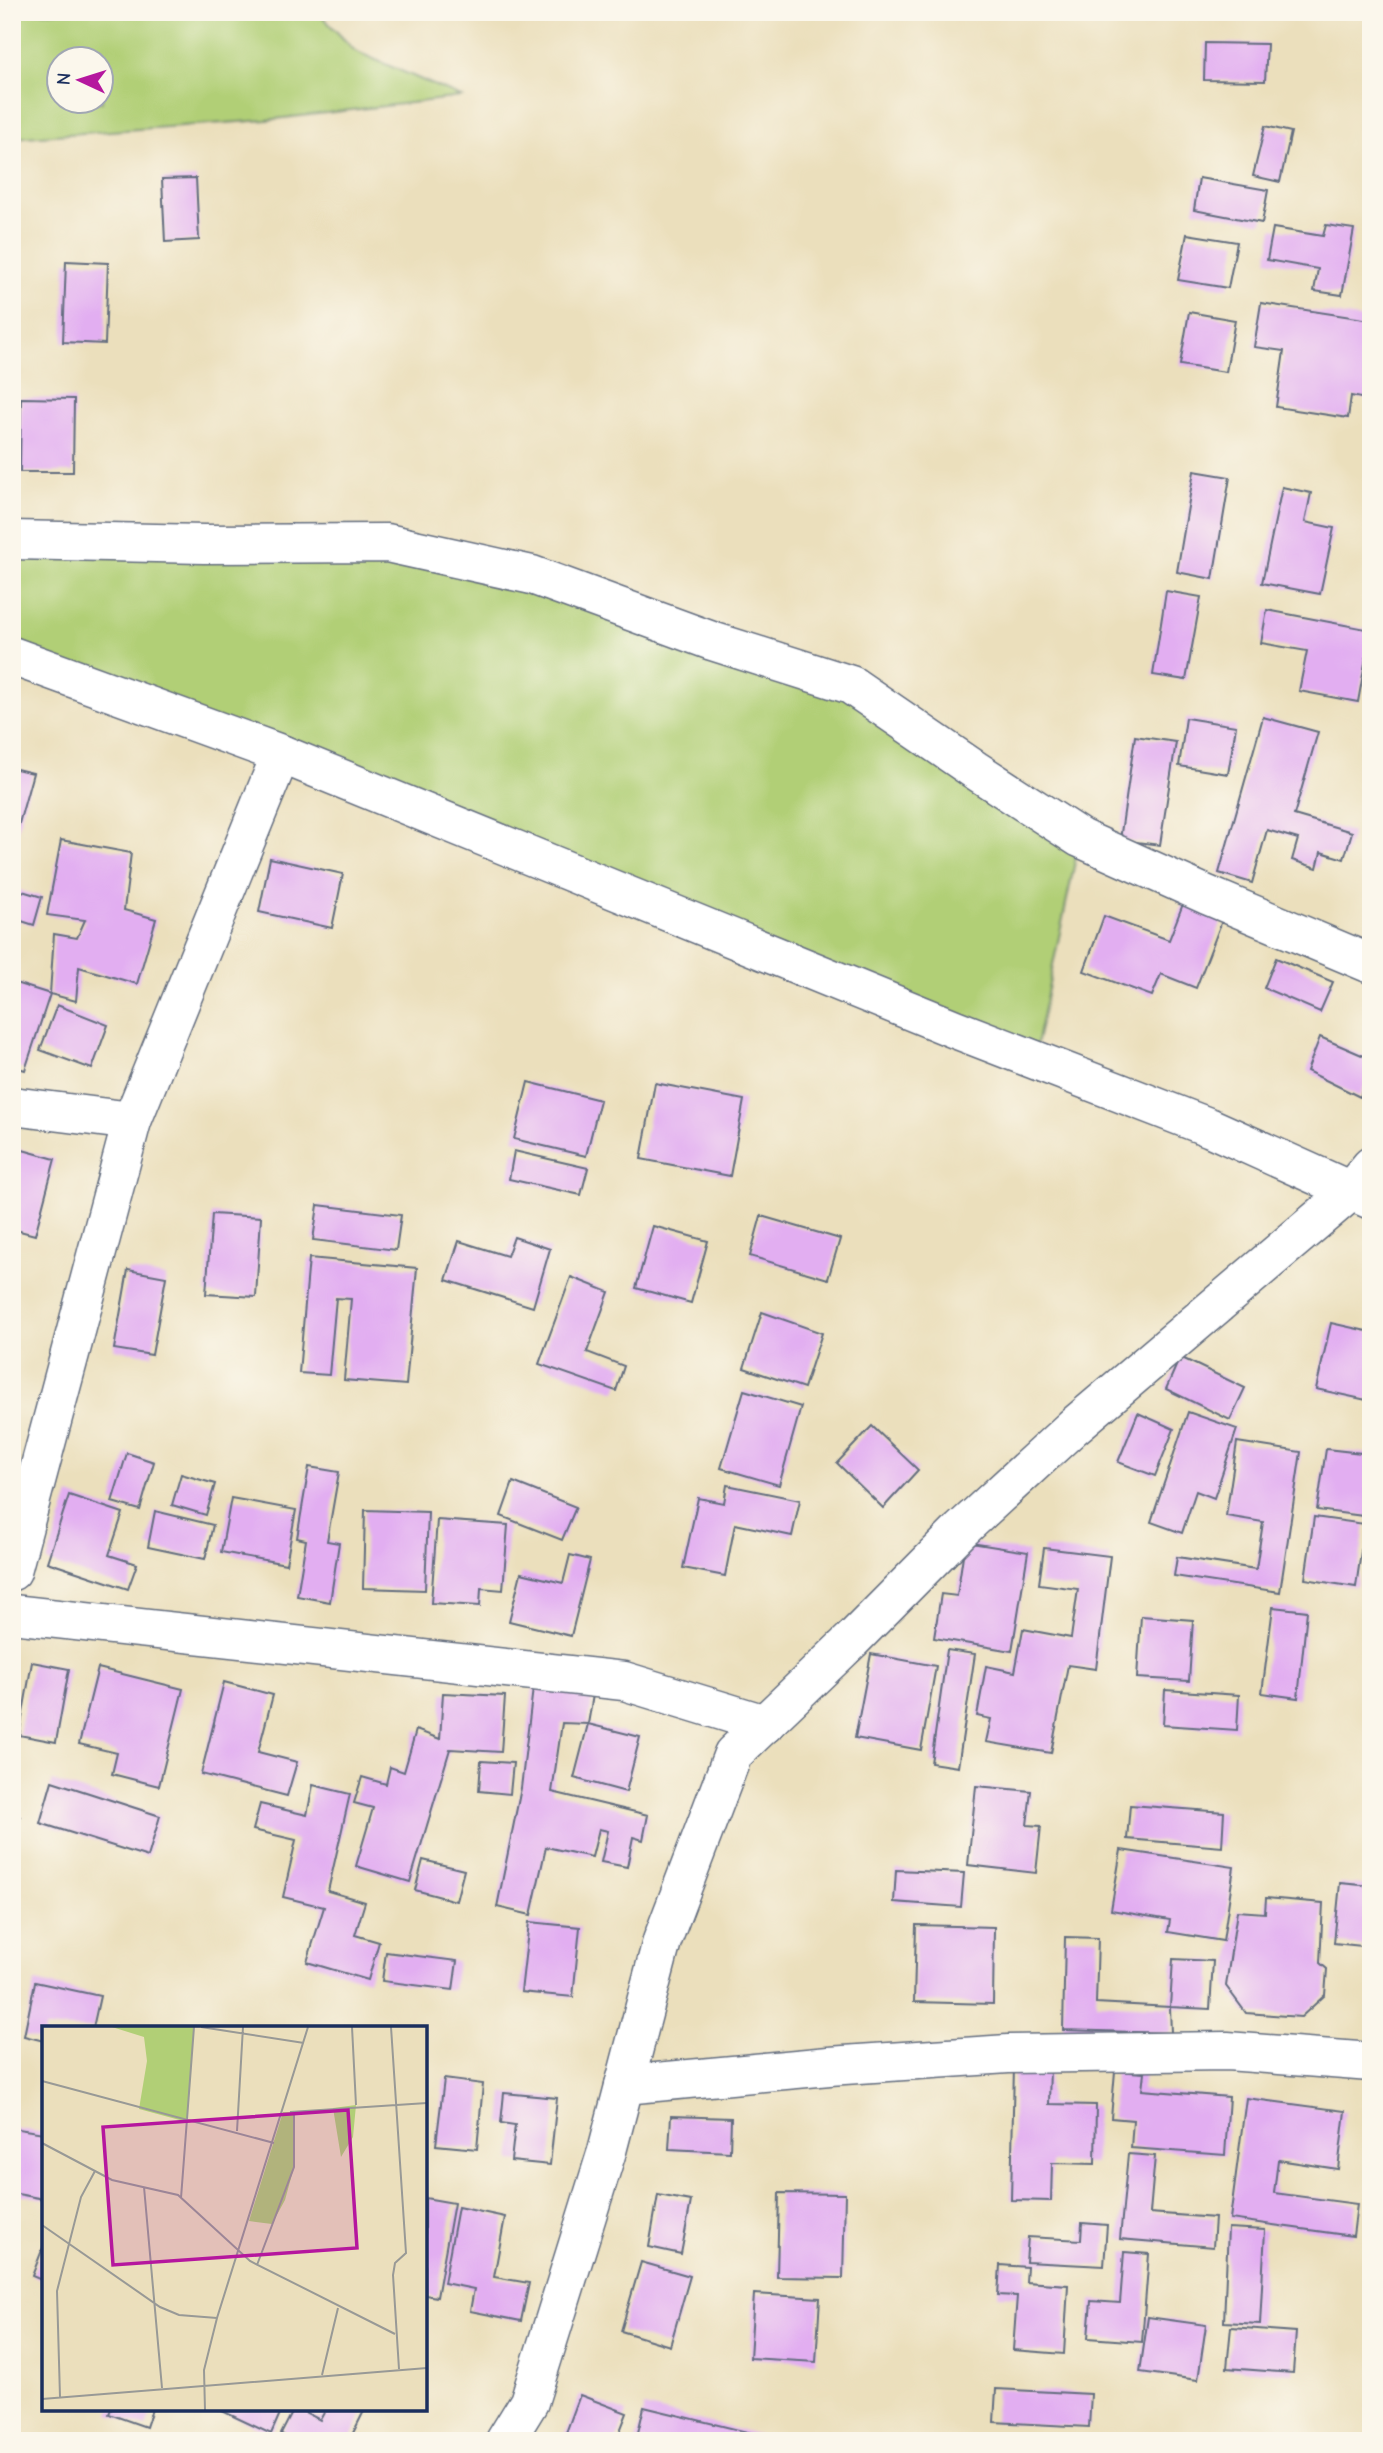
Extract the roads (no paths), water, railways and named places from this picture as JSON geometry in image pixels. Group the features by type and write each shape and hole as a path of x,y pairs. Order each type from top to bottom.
{"street":[{"path":"12,540 204,544 387,543 532,575 712,641 851,685 975,771 1080,838 1371,964"},
{"path":"12,656 281,754 955,1029 1364,1186 1073,1427 961,1530 733,1754 662,1941 607,2151 529,2402 505,2441"},
{"path":"12,1572 132,1121 281,754"},
{"path":"12,1106 132,1121"},
{"path":"12,1614 624,1681 765,1724"},
{"path":"624,2085 829,2066 1008,2054 1227,2051 1371,2062"}]}
